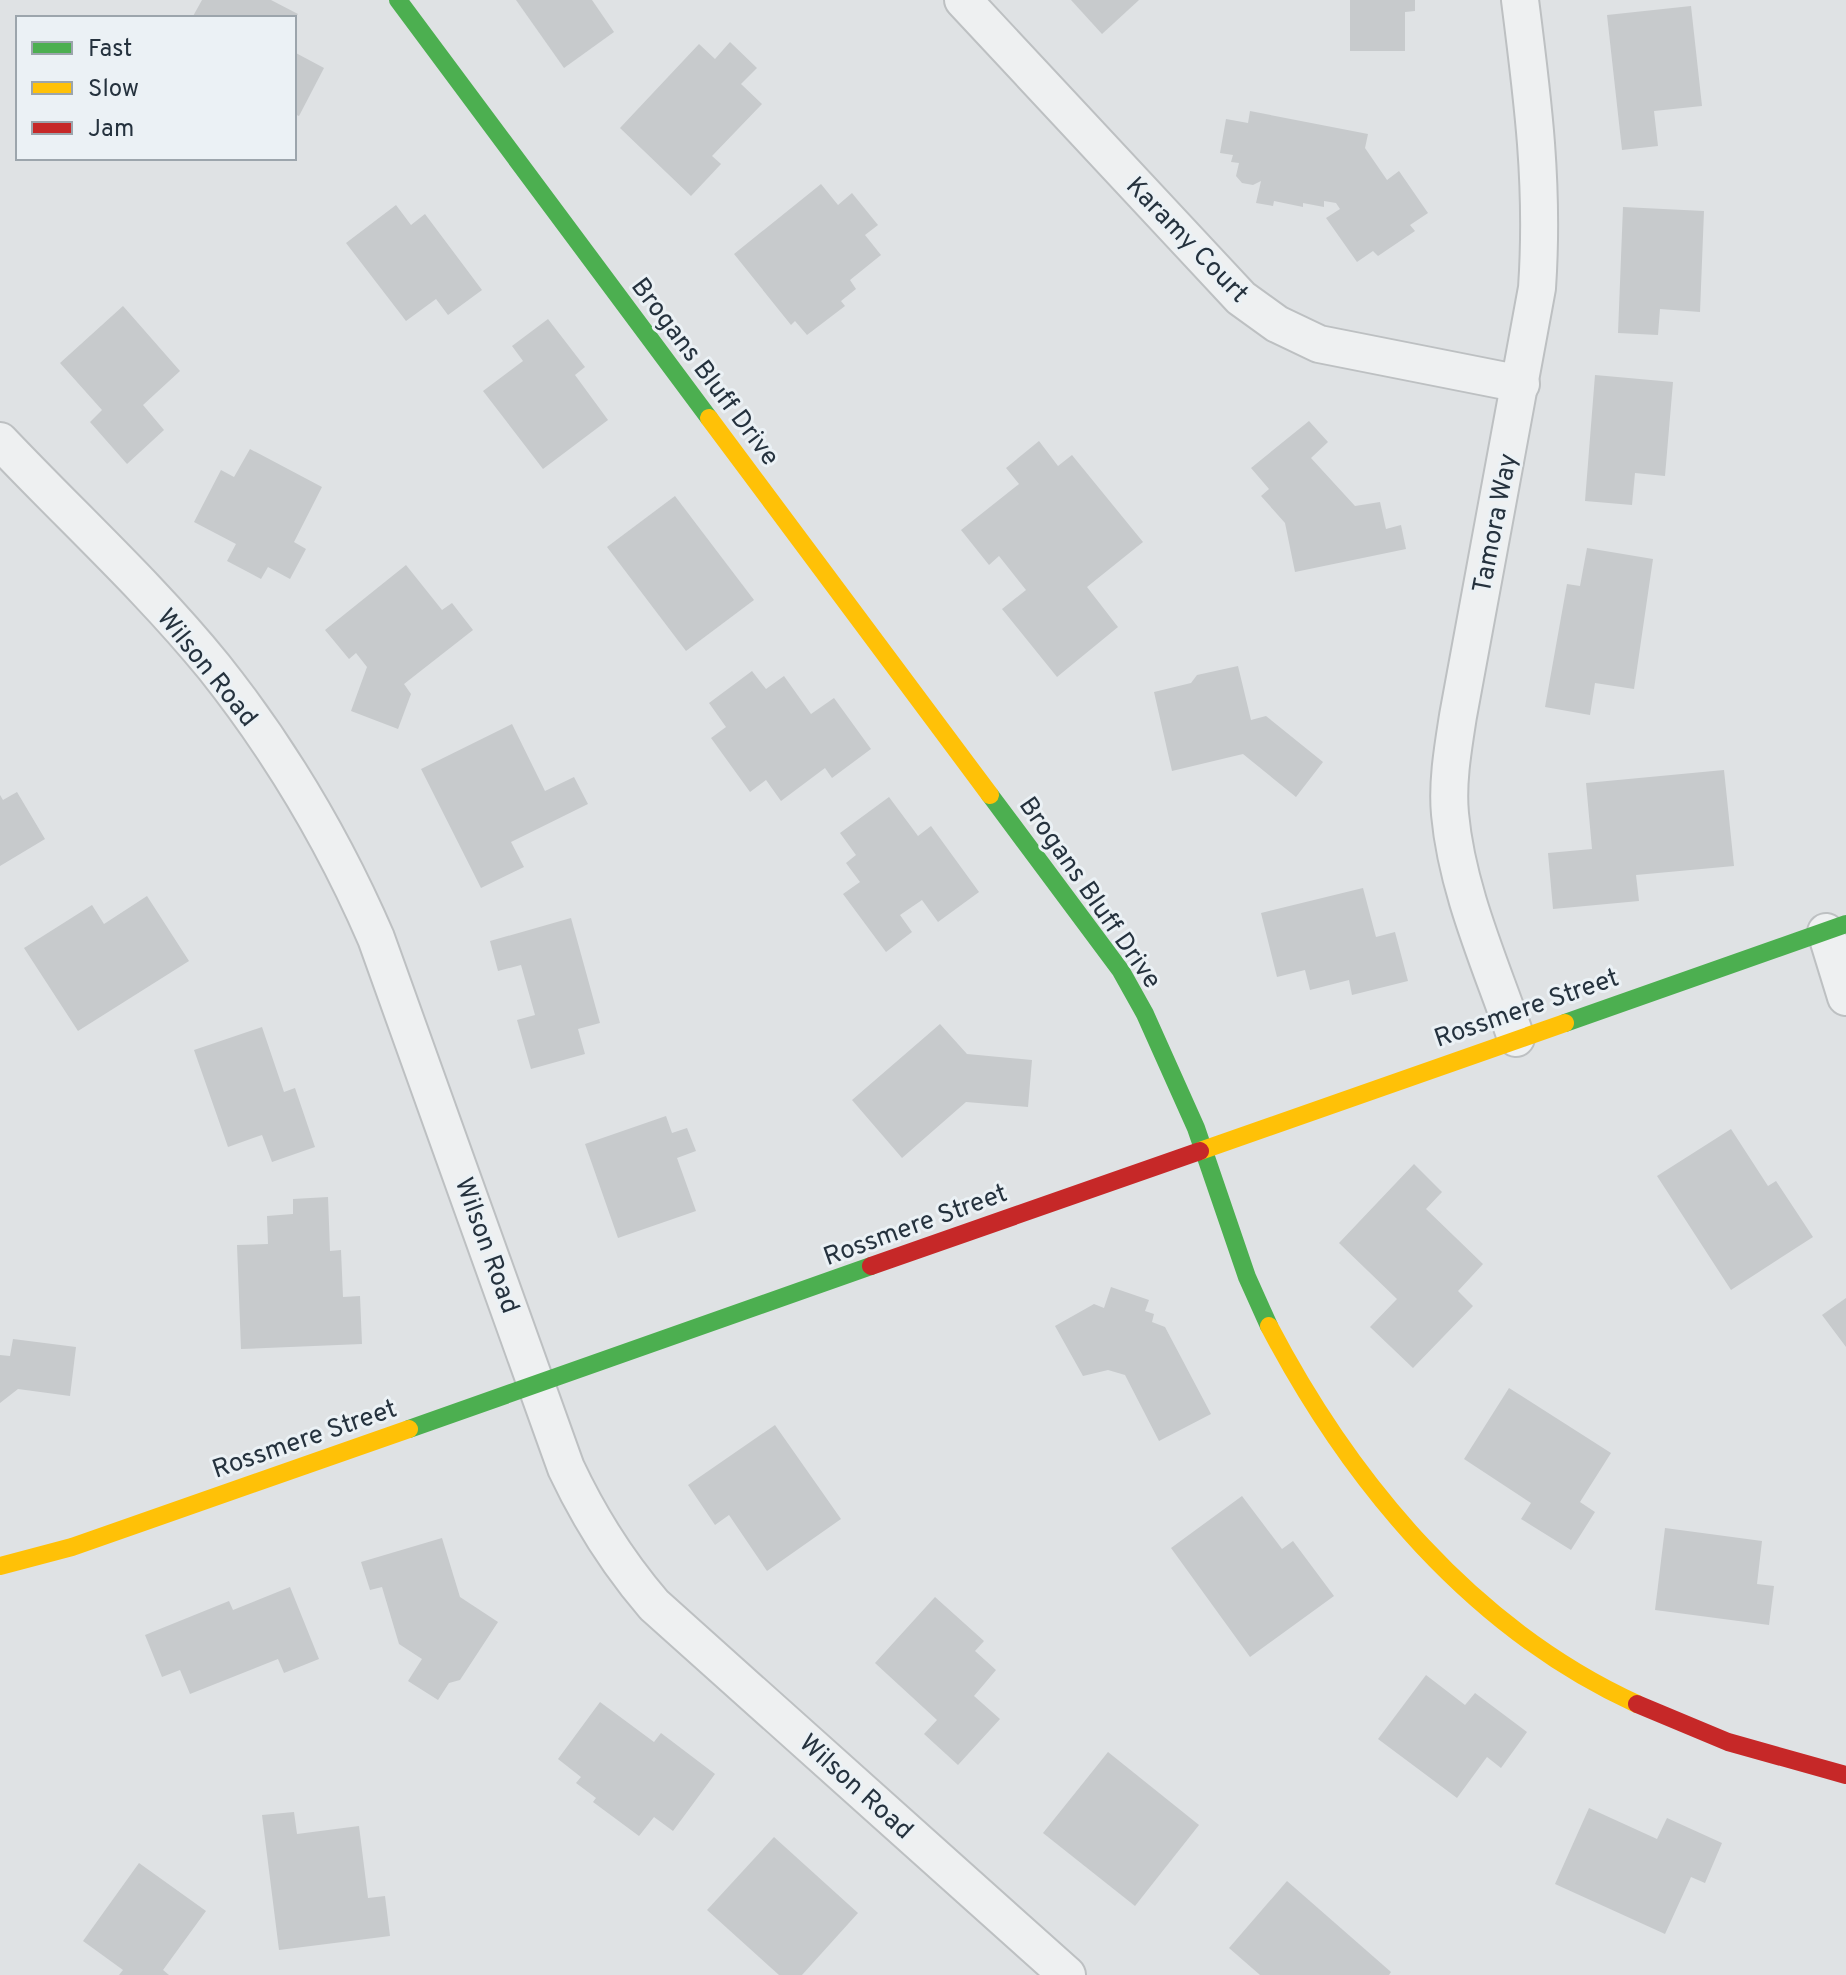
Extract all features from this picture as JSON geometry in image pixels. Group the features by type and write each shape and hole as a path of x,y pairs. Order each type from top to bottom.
{"street":[{"name":"Brogans Bluff Drive","path":"398,0 1121,971 1170,1065 1204,1148 1262,1315 1297,1383 1381,1501 1430,1554 1482,1602 1537,1645 1600,1684 1700,1732 1751,1751 1846,1775"},
{"name":"Karamy Court","path":"963,0 1241,298 1277,324 1319,344 1521,384"},
{"name":"Tamora Way","path":"1516,1038 1458,870 1450,812 1451,761 1458,716 1537,288 1542,218 1539,147 1520,0"},
{"name":"Wilson Road","path":"0,441 213,667 270,743 351,879 376,938 566,1468 589,1518 621,1566 654,1605 1067,1975"},
{"name":"Rossmere Street","path":"0,1566 72,1547 1836,928"},
{"path":"1836,928 1846,997"}],"building":[{"path":"202,0 271,0 298,14 296,17 193,16"},
{"path":"516,0 592,0 614,32 564,68"},
{"path":"1071,0 1139,0 1102,34"},
{"path":"1350,0 1415,0 1415,11 1405,12 1405,51 1350,51"},
{"path":"1691,6 1702,106 1654,111 1658,146 1622,150 1607,15"},
{"path":"730,42 757,68 741,84 762,104 712,156 721,164 691,196 620,128 699,44 715,59"},
{"path":"296,53 324,68 299,116 296,115"},
{"path":"1250,111 1368,134 1365,148 1387,180 1399,171 1428,213 1410,225 1415,231 1378,256 1373,251 1357,262 1326,218 1340,209 1336,203 1324,201 1324,207 1303,203 1303,207 1274,201 1273,206 1256,203 1261,181 1253,185 1242,183 1236,176 1239,163 1231,162 1233,155 1220,153 1226,119 1248,123"},
{"path":"821,184 838,205 852,193 878,225 865,235 881,255 850,280 856,289 841,301 845,306 807,335 795,321 791,325 734,254"},
{"path":"396,205 411,225 425,214 482,290 448,315 436,299 406,321 346,243"},
{"path":"1623,207 1704,211 1700,312 1660,309 1658,335 1618,333"},
{"path":"123,306 180,371 143,405 164,430 127,464 90,422 102,410 60,363"},
{"path":"548,319 585,367 575,375 608,420 543,469 483,391 523,361 512,346"},
{"path":"1595,375 1673,382 1665,476 1635,473 1632,505 1585,501"},
{"path":"1309,421 1328,442 1311,458 1355,506 1380,502 1386,529 1401,525 1406,549 1295,572 1285,523 1261,496 1269,489 1251,468"},
{"path":"1039,441 1058,466 1072,455 1143,542 1087,587 1118,627 1057,677 1002,609 1026,590 999,556 989,565 961,530 1019,484 1006,468"},
{"path":"250,449 322,487 294,542 306,549 290,579 268,567 261,579 227,561 236,544 194,522 221,470 234,477"},
{"path":"675,496 754,600 686,651 607,547"},
{"path":"1587,548 1653,559 1634,689 1595,683 1590,715 1545,707 1567,584 1580,586"},
{"path":"406,565 442,610 452,603 473,630 404,684 411,694 398,729 351,711 367,667 356,653 349,659 325,630"},
{"path":"1238,666 1251,720 1266,716 1323,762 1296,797 1243,754 1172,771 1154,692 1191,683 1197,675"},
{"path":"752,671 766,689 784,676 811,714 834,698 871,749 832,778 825,768 781,801 766,780 750,792 711,738 726,727 709,703"},
{"path":"512,724 545,791 574,777 588,804 511,842 524,867 481,888 421,769"},
{"path":"1724,770 1734,866 1636,875 1639,901 1553,909 1548,853 1592,849 1586,783"},
{"path":"17,792 45,839 0,866 0,795 3,800"},
{"path":"889,797 918,836 931,826 979,892 938,922 922,900 900,915 912,932 886,952 843,894 860,882 846,863 856,855 840,833"},
{"path":"1363,888 1376,937 1395,932 1408,981 1352,995 1349,980 1310,990 1305,970 1277,977 1261,913"},
{"path":"147,896 189,961 78,1031 24,948 92,905 104,924"},
{"path":"571,918 600,1023 578,1029 585,1054 531,1069 517,1020 535,1015 521,965 498,971 490,941"},
{"path":"940,1024 967,1054 1032,1060 1028,1107 966,1102 902,1158 852,1100"},
{"path":"262,1027 284,1092 295,1088 315,1147 272,1162 262,1135 228,1147 194,1050"},
{"path":"666,1116 672,1133 687,1128 696,1151 677,1158 696,1211 618,1238 585,1144"},
{"path":"1731,1129 1768,1186 1776,1181 1813,1237 1731,1290 1657,1176"},
{"path":"1414,1164 1442,1192 1426,1209 1483,1264 1458,1291 1473,1306 1413,1368 1370,1327 1397,1299 1339,1243"},
{"path":"328,1197 330,1251 341,1250 343,1297 360,1296 362,1344 241,1349 237,1245 268,1244 267,1216 293,1214 293,1199"},
{"path":"1111,1287 1149,1300 1145,1311 1154,1314 1152,1322 1165,1327 1211,1414 1159,1441 1125,1375 1108,1370 1083,1376 1055,1326 1094,1304 1104,1308"},
{"path":"1846,1298 1846,1347 1822,1315"},
{"path":"13,1339 76,1347 70,1396 18,1389 0,1403 0,1355 10,1356"},
{"path":"1509,1388 1611,1453 1580,1502 1595,1512 1571,1550 1521,1519 1531,1503 1464,1459"},
{"path":"775,1425 841,1519 767,1571 729,1515 715,1525 688,1485"},
{"path":"1242,1496 1282,1549 1293,1541 1334,1596 1250,1657 1171,1548"},
{"path":"1665,1528 1762,1541 1757,1584 1774,1586 1769,1625 1655,1610"},
{"path":"442,1538 460,1597 498,1622 460,1680 449,1683 438,1700 408,1681 422,1659 399,1644 382,1587 370,1590 361,1562"},
{"path":"290,1587 319,1659 284,1673 278,1659 190,1694 180,1670 162,1677 145,1635 229,1601 233,1610"},
{"path":"935,1597 984,1641 975,1651 996,1670 974,1696 1000,1719 958,1765 924,1734 937,1720 875,1663"},
{"path":"1426,1675 1465,1705 1475,1693 1527,1732 1501,1768 1487,1757 1457,1798 1378,1739"},
{"path":"600,1702 654,1742 661,1733 715,1774 673,1831 654,1817 639,1836 593,1802 596,1798 576,1783 581,1777 558,1759"},
{"path":"1108,1752 1199,1825 1135,1906 1043,1833"},
{"path":"1589,1808 1657,1839 1667,1818 1722,1843 1705,1883 1691,1877 1665,1934 1555,1884"},
{"path":"294,1812 297,1834 359,1826 368,1898 385,1896 390,1936 279,1950 262,1815"},
{"path":"774,1837 858,1913 802,1975 779,1975 707,1910"},
{"path":"139,1863 206,1911 163,1970 169,1975 119,1975 123,1970 83,1941"},
{"path":"1287,1881 1391,1972 1389,1975 1260,1975 1229,1948"}],"traffic: fast":[{"path":"398,0 709,418"},
{"path":"990,795 1121,971 1145,1014 1196,1128 1247,1277 1269,1326"},
{"path":"1565,1023 1846,924"},
{"path":"409,1429 871,1266"}],"traffic: slow":[{"path":"709,418 990,795"},
{"path":"1200,1151 1565,1023"},
{"path":"1269,1326 1338,1441 1378,1495 1422,1546 1470,1593 1522,1635 1577,1673 1637,1704"},
{"path":"0,1566 72,1547 409,1429"}],"traffic: jam":[{"path":"871,1266 1200,1151"},
{"path":"1637,1704 1728,1742 1846,1775"}]}
